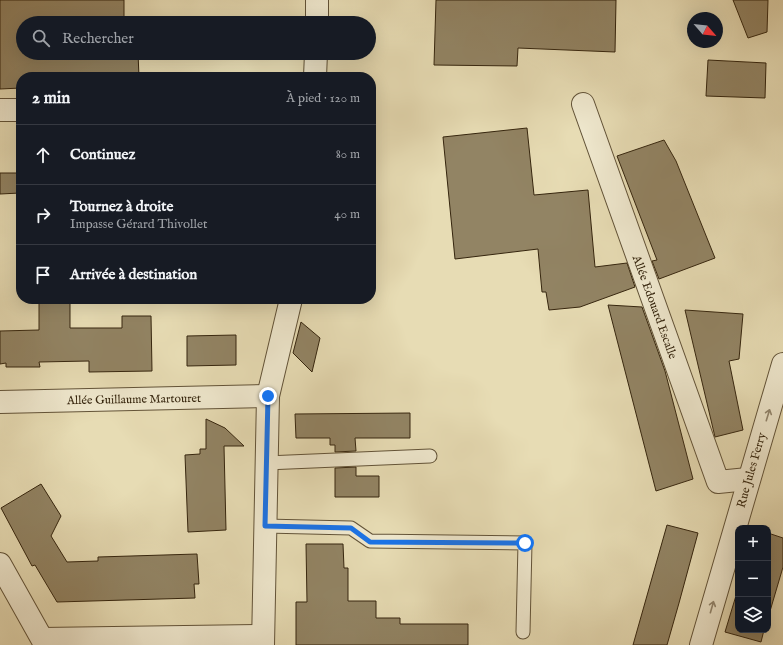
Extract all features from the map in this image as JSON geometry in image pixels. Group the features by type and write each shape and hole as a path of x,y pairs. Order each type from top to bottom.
{"street":[{"path":"317,0 317,16"},
{"path":"315,72 316,60"},
{"name":"Allée Edouard Escalle","path":"583,104 718,482 748,479"},
{"path":"0,110 16,110"},
{"path":"0,564 42,639 263,640 268,396 290,304"},
{"name":"Rue Jules Ferry","path":"701,645 748,479 783,364"},
{"name":"Allée Guillaume Martouret","path":"0,402 268,396"}],"lane":[{"path":"266,463 430,456"},
{"path":"265,526 351,528 370,542 525,543 523,632"}],"building":[{"path":"0,0 124,0 124,16 16,16 16,60 138,60 139,72 16,72 16,88 0,89"},
{"path":"436,0 616,0 615,52 518,48 517,66 434,65"},
{"path":"733,0 768,0 767,32 748,38"},
{"path":"708,60 766,63 765,98 706,96"},
{"path":"527,128 534,195 588,190 595,267 627,263 635,287 580,307 549,310 546,292 542,292 538,249 455,259 443,137"},
{"path":"664,140 676,161 715,258 659,279 652,261 657,260 617,156"},
{"path":"0,173 16,173 16,193 0,194"},
{"path":"39,304 70,304 70,328 122,328 122,316 151,316 152,371 89,372 89,361 39,362 40,367 6,367 6,363 0,364 0,331 39,330"},
{"path":"608,305 642,307 665,371 693,479 656,491"},
{"path":"685,310 743,314 739,359 729,361 743,430 715,437"},
{"path":"301,322 320,338 312,372 293,353"},
{"path":"236,335 236,365 187,366 187,336"},
{"path":"410,413 410,438 355,438 356,451 335,452 335,445 330,445 330,438 296,438 295,414"},
{"path":"206,419 225,428 244,446 224,446 226,530 188,532 185,455 200,454 200,449 206,449"},
{"path":"356,467 356,476 379,476 379,497 335,497 335,468"},
{"path":"41,484 61,516 51,536 67,562 98,561 98,557 197,554 199,584 194,584 195,598 57,602 35,565 32,566 1,508"},
{"path":"667,525 698,533 679,603 667,645 633,645"},
{"path":"771,534 783,538 783,567 771,608"},
{"path":"306,544 343,544 344,568 348,568 348,601 376,601 376,618 400,618 400,624 468,624 468,645 296,645 296,602 307,602"},
{"path":"735,599 735,633 763,633 761,642 725,632"}],"route":[{"path":"268,396 265,526 351,528 370,542 525,543"}]}
